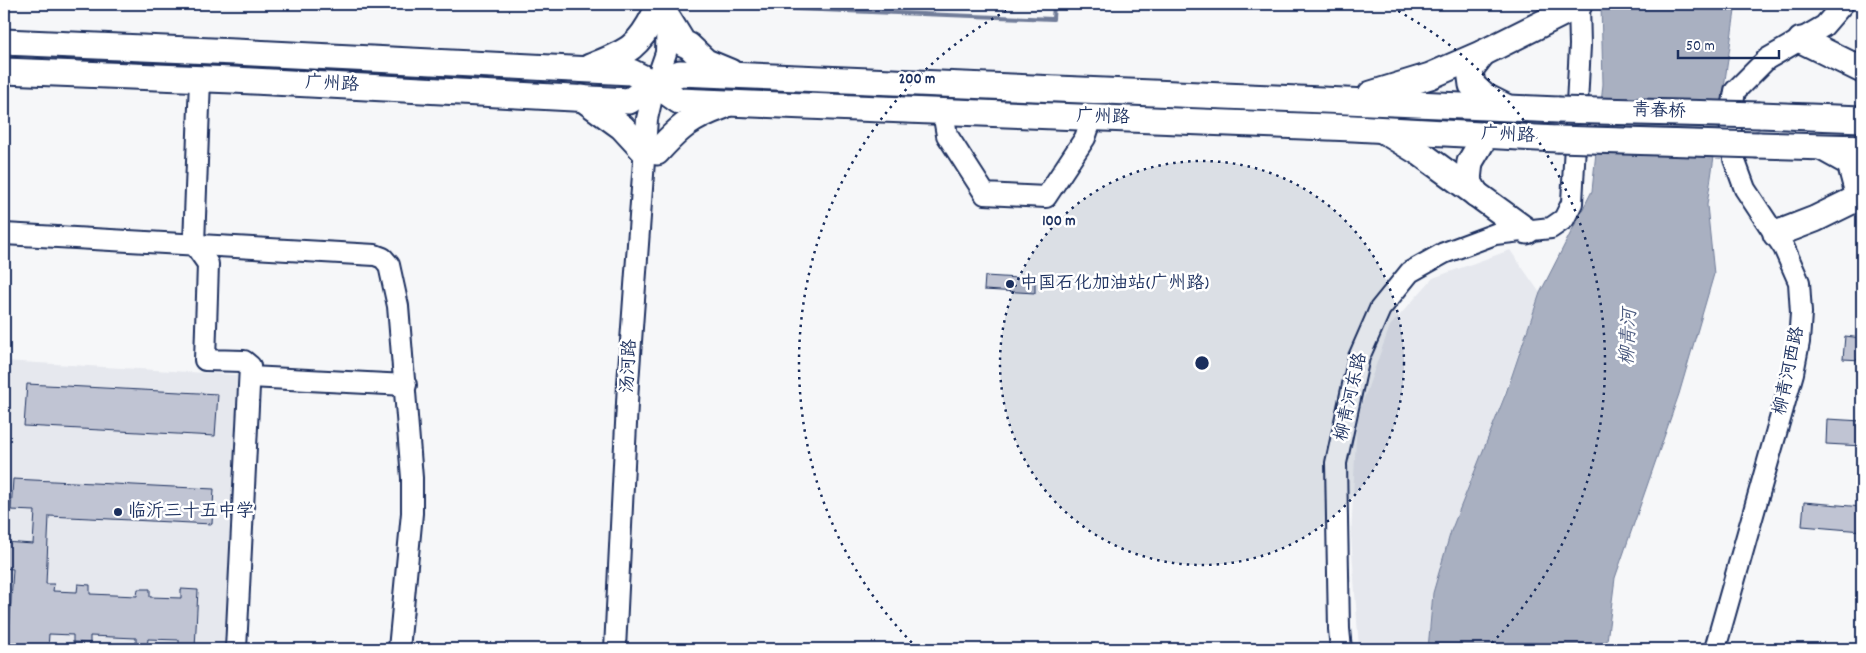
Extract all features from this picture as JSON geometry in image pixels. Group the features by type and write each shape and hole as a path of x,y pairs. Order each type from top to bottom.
{"main road":[{"path":"1355,100 1430,76 1483,53 1579,4"},
{"path":"583,70 629,50 644,37 661,10 682,43 689,46 706,62 737,75"},
{"path":"1801,40 1862,70"},
{"name":"广州路","path":"4,42 631,72 655,84 679,101 1382,129 1557,139"},
{"path":"1483,53 1470,70 1472,85 1484,96 1505,107"},
{"name":"广州路","path":"4,71 629,101 655,84 680,73 1558,110"},
{"path":"582,98 651,152 683,124 700,114 731,103"},
{"path":"1827,118 1862,99"},
{"name":"青春桥","path":"1558,110 1827,118"},
{"path":"1827,118 1862,119"},
{"path":"1382,129 1528,231"},
{"path":"1476,194 1468,180 1470,162 1486,135"},
{"name":"青春桥","path":"1557,139 1821,147"},
{"path":"1776,234 1815,219 1861,197 1850,163 1821,147"},
{"path":"1821,147 1862,148"}],"street":[{"name":"柳青河东路","path":"1341,649 1336,463 1359,357 1380,309 1410,272 1444,253 1495,234 1551,228 1564,219 1572,203 1580,45 1579,4"},
{"name":"柳青河西路","path":"1715,649 1793,373 1799,342 1801,313 1799,282 1776,234 1745,189 1734,159 1730,122 1735,91 1767,59 1824,26 1843,4"},
{"name":"汤河路","path":"628,649 651,152 647,119 655,84 666,53 661,10"},
{"path":"200,79 194,244 208,264 205,360 244,361 250,366 236,649"},
{"path":"943,112 948,135 985,194 1046,196 1085,138 1092,118"},
{"name":"汤河路","path":"616,649 628,383 651,152"},
{"path":"4,234 375,255 383,258 389,265 398,306 406,385 412,478 412,513 400,649"},
{"path":"250,377 406,385"}],"shaded area":[{"path":"1510,250 1540,293 1433,593 1428,649 1359,649 1351,536 1357,418 1390,326 1433,278"},
{"name":"临沂三十五中学","path":"4,361 239,375 224,649 4,649"}],"water":[{"name":"柳青河","path":"1601,4 1736,4 1707,205 1714,274 1679,394 1615,578 1606,649 1428,649 1433,593 1451,531 1506,393 1540,293 1592,191 1603,84"}],"building":[{"name":"中国石化加油站(广州路)","path":"985,276 1035,279 1035,293 984,290"},
{"path":"1845,336 1862,338 1862,360 1843,359"},
{"path":"27,384 218,394 215,436 24,426"},
{"path":"1827,419 1862,421 1862,446 1826,444"},
{"path":"13,479 214,489 212,524 49,516 46,584 54,584 53,591 77,592 78,584 90,585 90,594 137,596 138,589 150,589 150,597 181,598 181,589 198,590 195,648 179,648 179,640 148,639 147,647 136,646 136,638 90,636 90,643 73,642 73,635 49,634 48,649 8,649 13,569 4,568 4,542 33,544 35,511 11,510"},
{"path":"1804,502 1862,507 1862,531 1802,526"}],"waterway":[{"path":"743,7 1053,19 1054,4"}],"place":[{"name":"中国石化加油站(广州路)","path":"1010,284"},
{"name":"临沂三十五中学","path":"118,512"}]}
